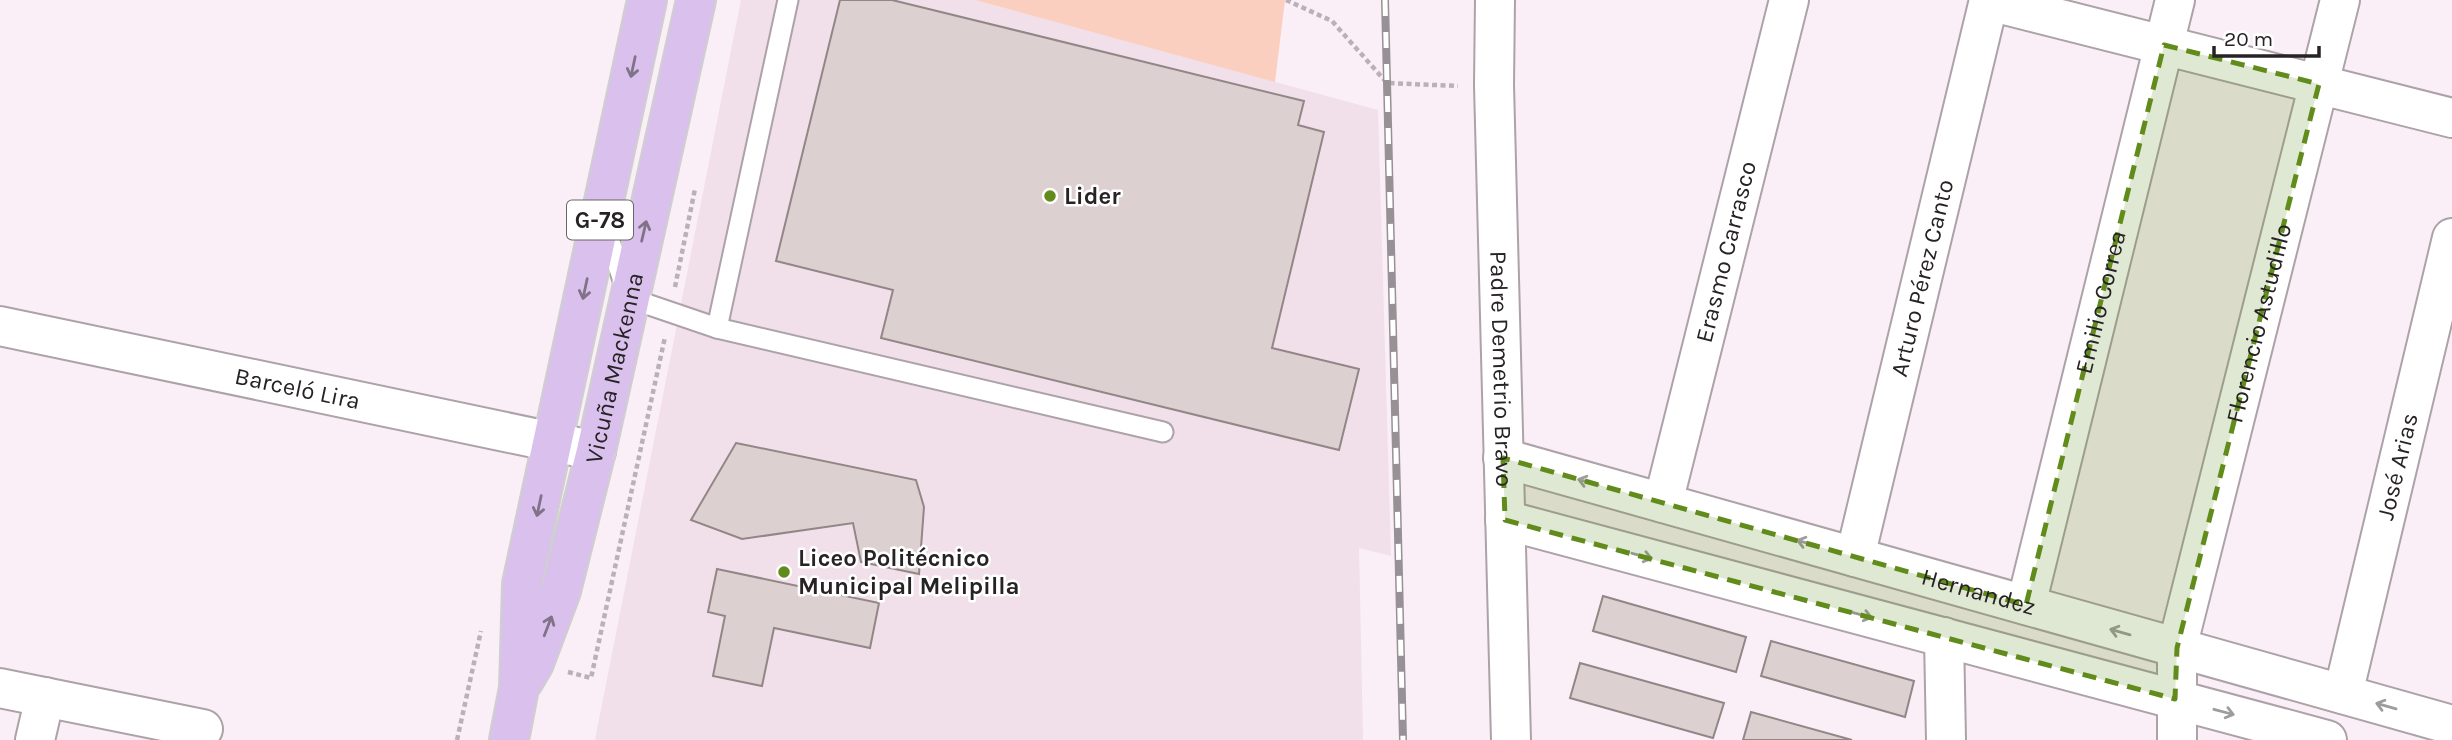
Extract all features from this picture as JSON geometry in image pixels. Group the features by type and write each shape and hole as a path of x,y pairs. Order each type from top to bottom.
{"main road":[{"name":"Vicuña Mackenna","path":"509,740 519,688 523,584 647,0"},
{"name":"Vicuña Mackenna","path":"519,688 534,663 561,591 596,451 695,0"}],"street":[{"name":"Padre Demetrio Bravo","path":"1495,0 1494,85 1511,740"},
{"name":"Erasmo Carrasco","path":"1663,503 1789,0"},
{"path":"1989,0 2452,118"},
{"name":"Arturo Pérez Canto","path":"1855,557 1989,0"},
{"name":"Emilio Correa","path":"2026,605 2175,0"},
{"name":"Florencio Astudillo","path":"2177,740 2177,648 2340,0"},
{"name":"José Arias","path":"2343,694 2452,239"},
{"name":"Barceló Lira","path":"0,326 596,451"},
{"name":"Hernandez","path":"1503,458 2452,725"},
{"path":"1505,520 2327,740"},
{"path":"1944,636 1946,740"},
{"path":"0,688 204,729"},
{"path":"35,740 45,697"}],"lane":[{"path":"717,328 788,0"},
{"path":"601,214 629,298 717,328 1163,432"}],"path":[{"path":"1286,0 1332,20 1387,83 1494,85"}],"highlighted area":[{"path":"2164,45 2319,84 2177,648 2175,699 1505,520 1503,458 2026,605"}],"shaded area":[{"path":"741,0 975,0 1378,110 1391,556 1359,548 1363,740 595,740"},
{"path":"975,0 1285,0 1275,82"}],"building":[{"name":"Lider","path":"840,0 892,0 1304,101 1298,125 1324,132 1272,348 1359,369 1339,450 881,338 893,290 776,261"},
{"path":"736,443 916,480 924,507 919,574 861,562 853,523 742,539 691,520"},
{"path":"717,569 879,603 870,648 774,628 762,686 713,676 725,616 708,612"},
{"path":"1603,596 1746,637 1736,672 1593,631"},
{"path":"1771,641 1914,681 1905,717 1761,676"},
{"path":"1580,663 1724,703 1713,738 1570,698"},
{"path":"1751,712 1852,740 1743,740"}],"railway":[{"path":"1385,0 1403,740"}],"place":[{"name":"Lider","path":"1050,196"},
{"name":"Liceo Politécnico Municipal Melipilla","path":"784,572"}]}
